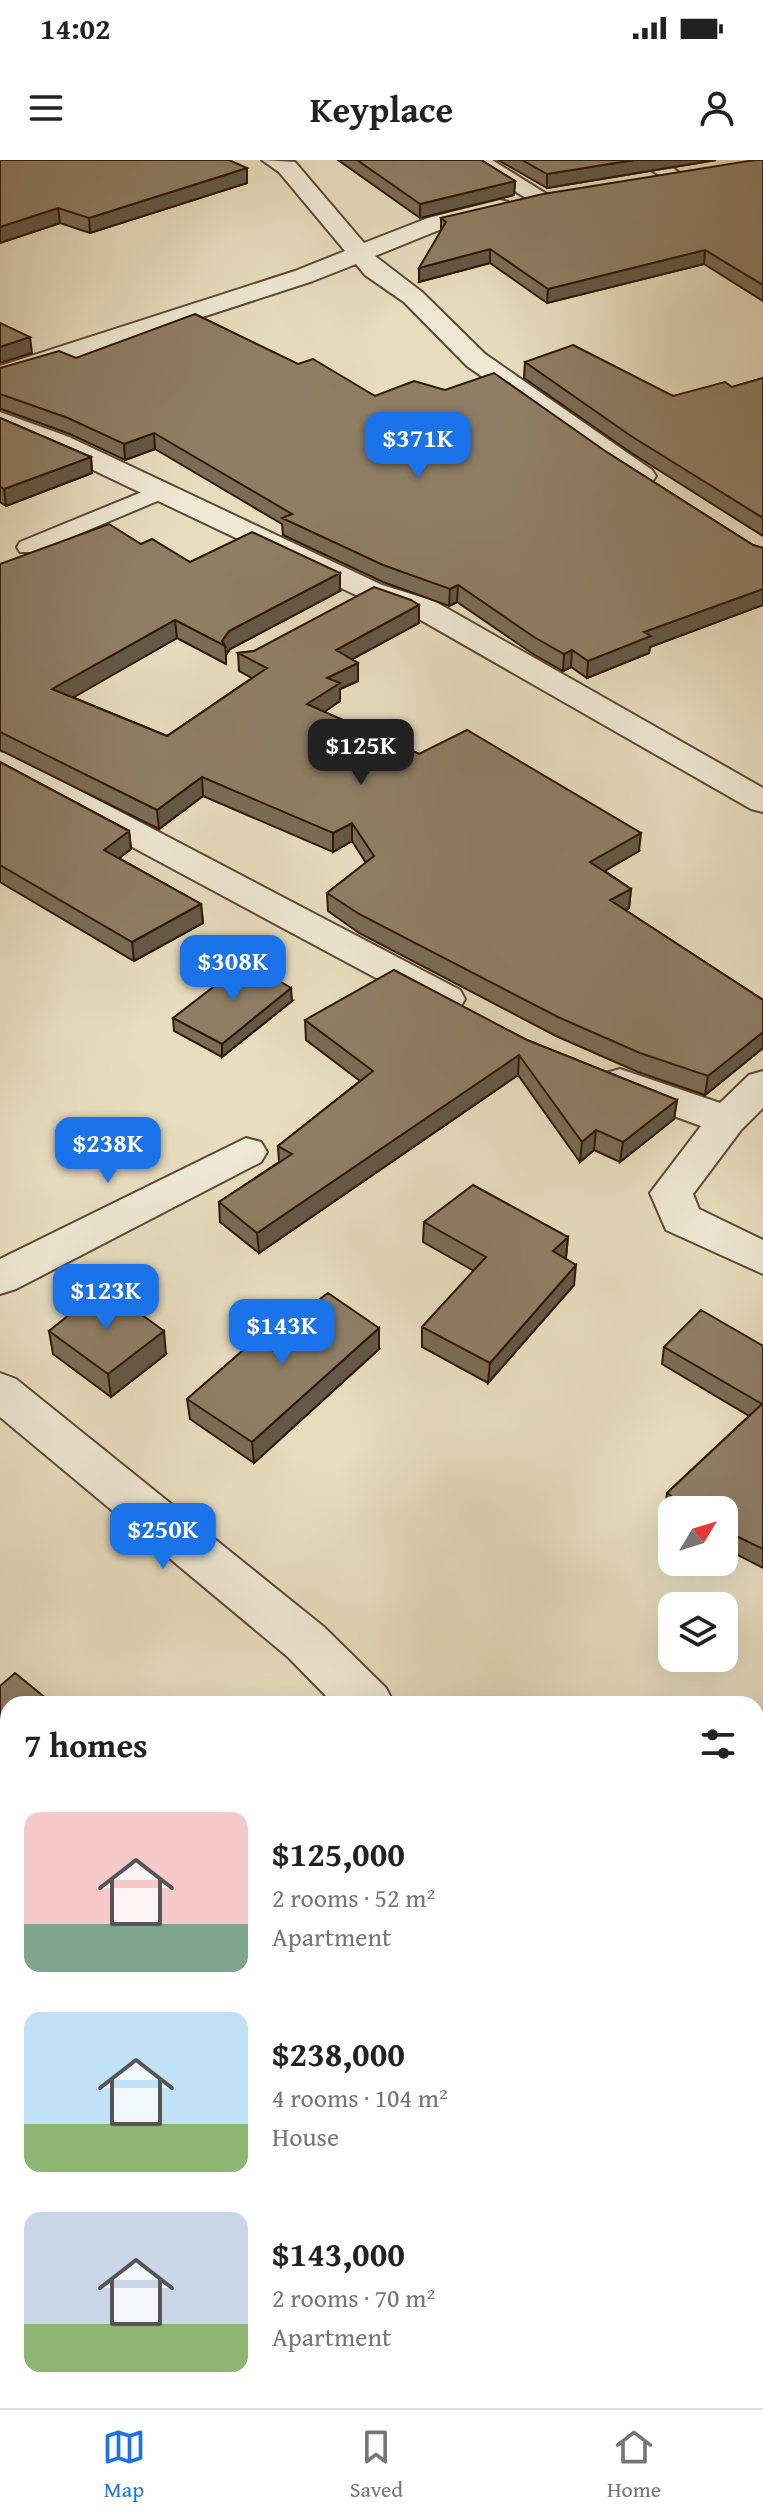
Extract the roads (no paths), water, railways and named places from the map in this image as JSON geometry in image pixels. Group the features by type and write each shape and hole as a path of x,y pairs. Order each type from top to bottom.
{"street":[{"path":"273,160 287,167 374,270 413,297 476,360 657,486"},
{"path":"476,160 542,198"},
{"path":"645,160 673,176"},
{"path":"630,183 703,171"},
{"path":"0,375 361,255 436,223 572,193"},
{"path":"0,420 59,443 371,591 423,608 763,802"},
{"path":"332,611 371,591"},
{"path":"0,762 475,1014"},
{"path":"582,1066 727,1120"},
{"path":"763,1084 727,1120 671,1193 681,1219 763,1258"},
{"path":"0,1278 246,1152"},
{"path":"0,1391 306,1642 360,1696"}],"lane":[{"path":"28,547 159,492"}]}
